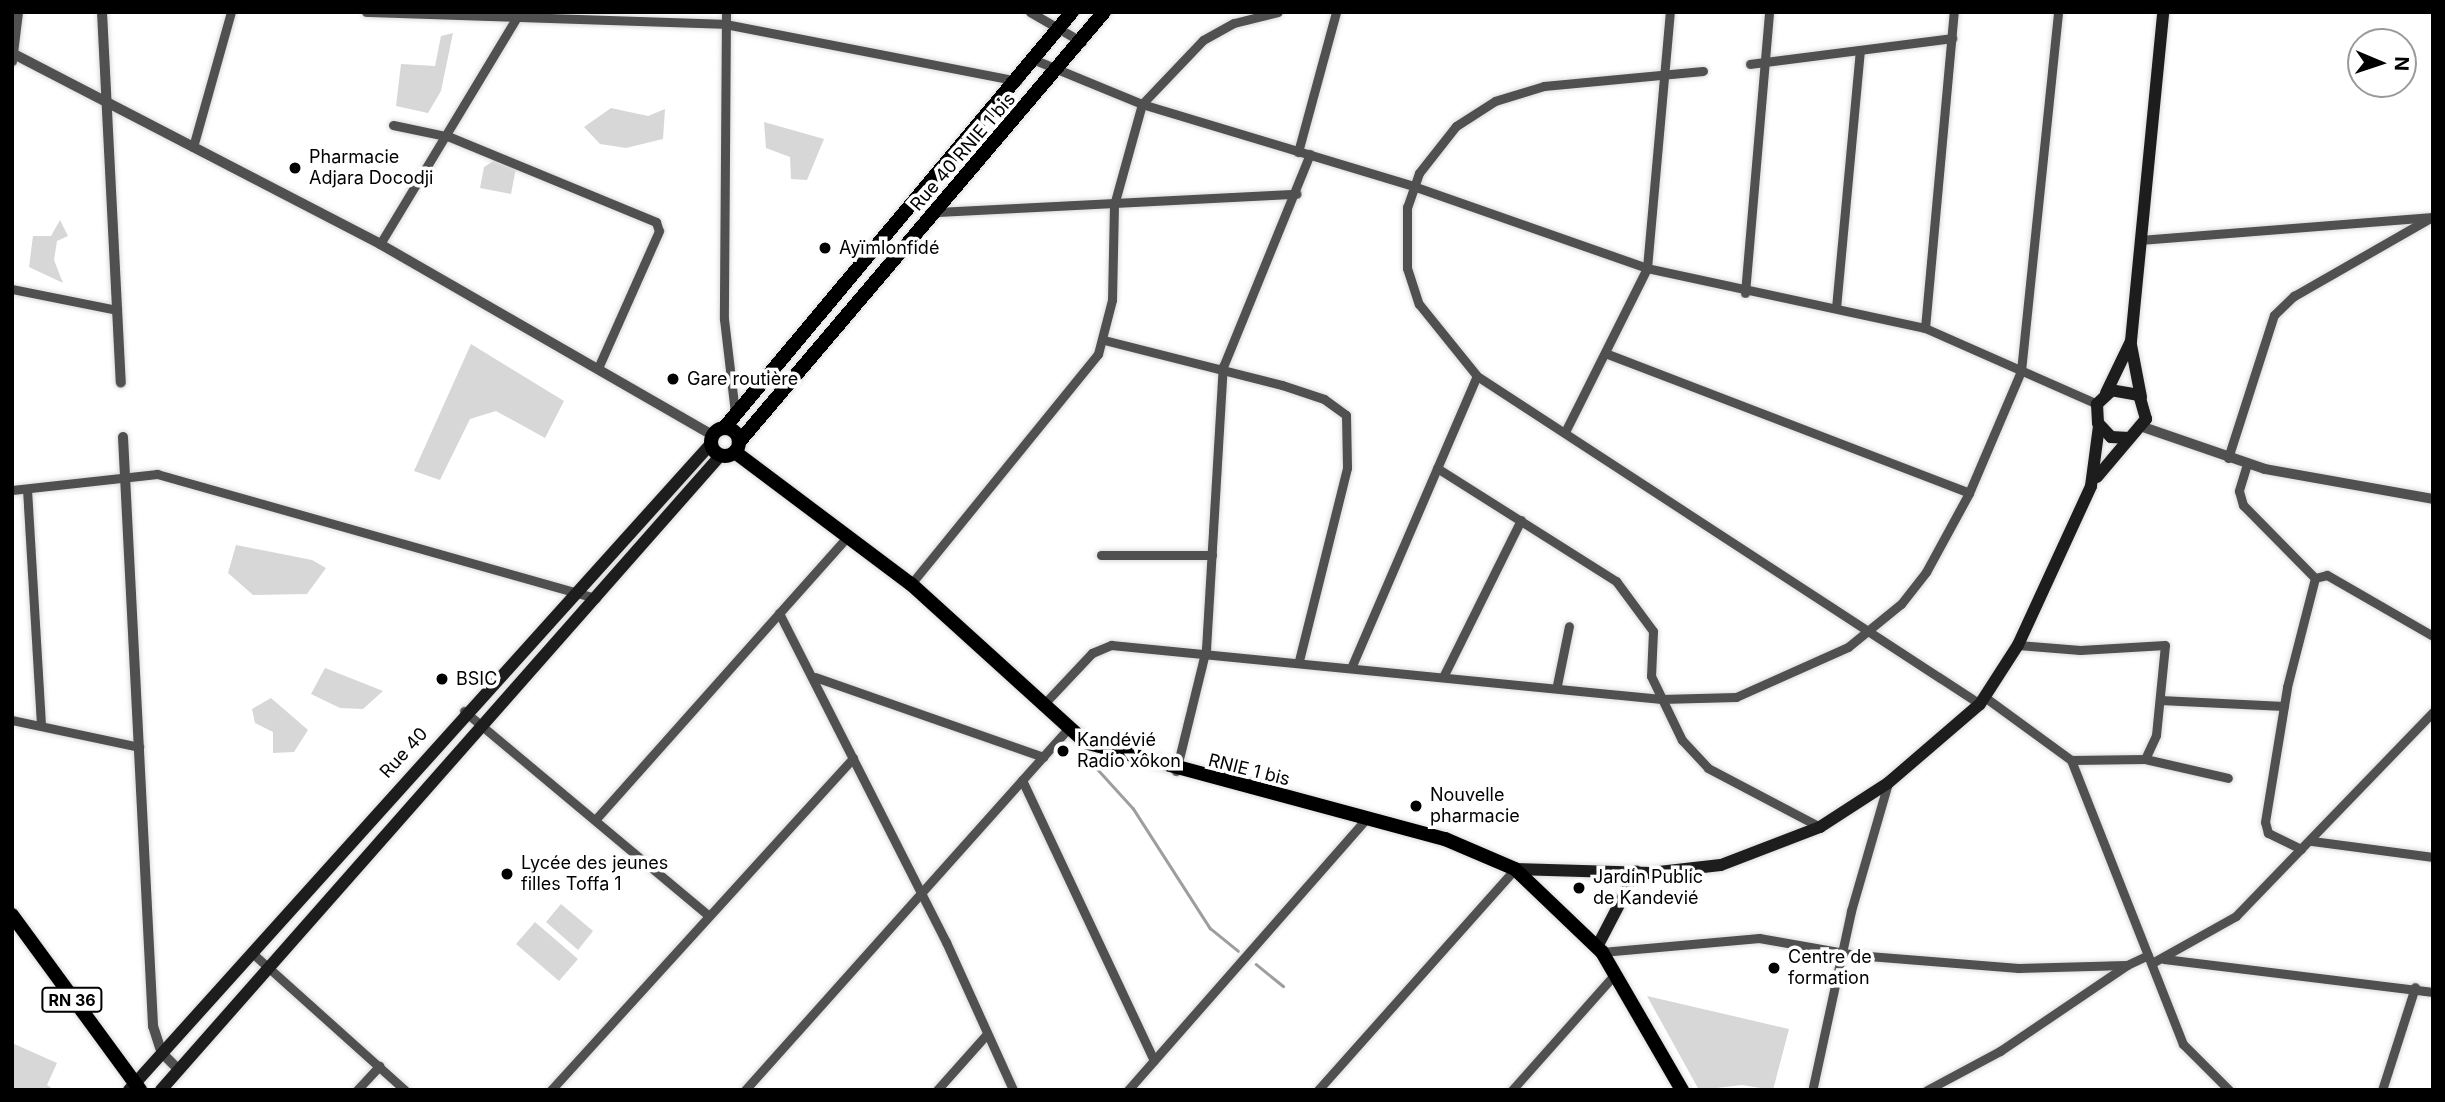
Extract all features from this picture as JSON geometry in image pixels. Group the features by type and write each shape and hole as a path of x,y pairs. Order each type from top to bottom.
{"main road":[{"name":"Rue 40 RNIE 1 bis","path":"724,443 735,412 1018,81 1072,12"},
{"name":"Rue 40 RNIE 1 bis","path":"724,443 937,212 1059,71 1104,12"},
{"path":"1515,869 1636,872 1721,865 1820,827 1888,783 1983,701 2018,645 2091,486 2129,438 2143,427 2146,410 2141,397 2131,341 2163,12"},
{"path":"2091,486 2099,426 2098,404 2131,341"},
{"path":"2106,393 2124,388 2141,397"},
{"path":"2099,426 2111,437 2129,438"},
{"path":"161,1090 480,725 596,598 724,443"},
{"name":"RNIE 1 bis","path":"724,443 747,465 849,536 911,584 1067,730 1098,748 1176,771 1467,846 1515,869 1600,950 1682,1090"},
{"name":"Rue 40","path":"134,1089 251,952 573,591 724,443"},
{"path":"1600,950 1636,872"},
{"name":"RN 36","path":"12,915 134,1089"}],"street":[{"path":"12,61 18,12"},
{"path":"102,12 104,101 121,383"},
{"path":"193,146 231,12"},
{"path":"366,12 515,20 726,24 1018,81"},
{"path":"726,12 724,319 735,412"},
{"path":"1030,12 1082,42"},
{"path":"911,584 1073,392 1104,340 1112,300 1114,205 1142,104 1203,40 1234,23 1278,12"},
{"path":"1298,152 1336,12"},
{"path":"1566,430 1647,268 1670,12"},
{"path":"1745,293 1769,12"},
{"path":"1925,328 1954,12"},
{"path":"1042,706 1100,648 1206,649 1352,668 1557,685 1661,699 1736,697 1776,684 1819,665 1871,628 1926,572 1969,494 2021,371 2058,12"},
{"path":"380,244 450,138 515,20"},
{"path":"1750,64 1952,38"},
{"path":"1836,308 1860,50"},
{"path":"13,54 380,244 724,443"},
{"path":"1035,60 1142,104 1413,187 1647,268 1745,293 1836,308 1925,328 2098,404"},
{"path":"1703,71 1544,86 1495,101 1437,145 1413,187 1405,245 1419,304 1477,376 1566,430 2071,760 2183,1044 2229,1090"},
{"path":"393,125 450,138 659,226 598,368"},
{"path":"1176,771 1206,649 1223,367 1297,194 1311,154"},
{"path":"937,212 1297,194"},
{"path":"2141,240 2432,217"},
{"path":"2228,458 2282,305 2432,217"},
{"path":"12,289 117,310"},
{"path":"1104,340 1223,367 1324,399 1346,415 1350,429 1348,468 1299,661"},
{"path":"1605,353 1969,494"},
{"path":"1352,668 1477,376"},
{"path":"2143,427 2247,464 2433,499"},
{"path":"123,437 153,1026 162,1053 179,1070"},
{"path":"2247,464 2239,491 2243,505 2315,578"},
{"path":"1437,468 1521,520 1631,596 1653,631 1651,676 1682,740 1708,768 1820,827"},
{"path":"12,491 125,473 178,478 596,598"},
{"path":"27,489 41,725"},
{"path":"1444,676 1521,520"},
{"path":"595,820 849,536"},
{"path":"1101,555 1212,555"},
{"path":"2315,578 2327,575 2433,636"},
{"path":"2301,849 2265,830 2284,706 2315,578"},
{"path":"779,614 815,677 922,893 1013,1090"},
{"path":"1557,685 1569,625"},
{"path":"2018,645 2080,650 2161,642 2160,700 2145,759"},
{"path":"815,677 1043,757"},
{"path":"2160,700 2284,706"},
{"path":"464,711 706,913"},
{"path":"2163,959 2224,926 2312,841 2433,712"},
{"path":"12,720 139,747"},
{"path":"745,1090 1067,730"},
{"path":"551,1090 706,913 853,758"},
{"path":"2071,760 2145,759 2228,778"},
{"path":"1022,780 1154,1061"},
{"path":"1813,1087 1842,952 1888,783"},
{"path":"1128,1090 1366,819"},
{"path":"2312,841 2433,857"},
{"path":"1318,1090 1515,869"},
{"path":"1600,950 1759,938 1842,952 2018,968 2127,965 2150,959 2163,959 2416,987 2433,992"},
{"path":"251,952 405,1090"},
{"path":"1927,1090 2000,1051 2127,965"},
{"path":"1511,1090 1615,974"},
{"path":"2382,1090 2416,987"},
{"path":"937,1090 986,1035"},
{"path":"357,1090 379,1066"}],"shaded area":[{"path":"453,33 441,91 428,113 396,106 401,64 435,66 441,36"},
{"path":"611,108 648,116 665,109 663,139 626,148 600,144 584,127"},
{"path":"764,122 824,139 807,180 791,179 790,157 766,148"},
{"path":"498,158 516,168 511,194 480,188 484,167"},
{"path":"60,220 68,236 57,241 54,260 63,283 29,267 33,236 51,236"},
{"path":"471,344 564,401 545,438 496,411 470,419 440,480 414,471"},
{"path":"236,545 312,560 326,568 307,594 253,595 228,573"},
{"path":"325,668 383,691 363,709 340,708 311,694"},
{"path":"271,698 308,730 294,752 273,753 273,732 255,723 252,709"},
{"path":"561,904 593,931 578,950 546,922"},
{"path":"535,922 578,959 559,981 516,944"},
{"path":"1647,996 1789,1029 1773,1090 1742,1085 1699,1090"},
{"path":"12,1043 57,1063 47,1085 54,1090 12,1090"}],"waterway":[{"path":"1092,763 1133,808 1210,928 1238,951"},
{"path":"1256,964 1283,986"}],"place":[{"name":"Pharmacie Adjara Docodji","path":"295,168"},
{"name":"Ayïmlonfidé","path":"825,248"},
{"name":"Gare routière","path":"673,379"},
{"name":"BSIC","path":"442,679"},
{"name":"Kandévié Radio xôkon","path":"1063,751"},
{"name":"Nouvelle pharmacie","path":"1416,806"},
{"name":"Lycée des jeunes filles Toffa 1","path":"507,874"},
{"name":"Jardin Public de Kandevié","path":"1579,888"},
{"name":"Centre de formation","path":"1774,968"}]}
